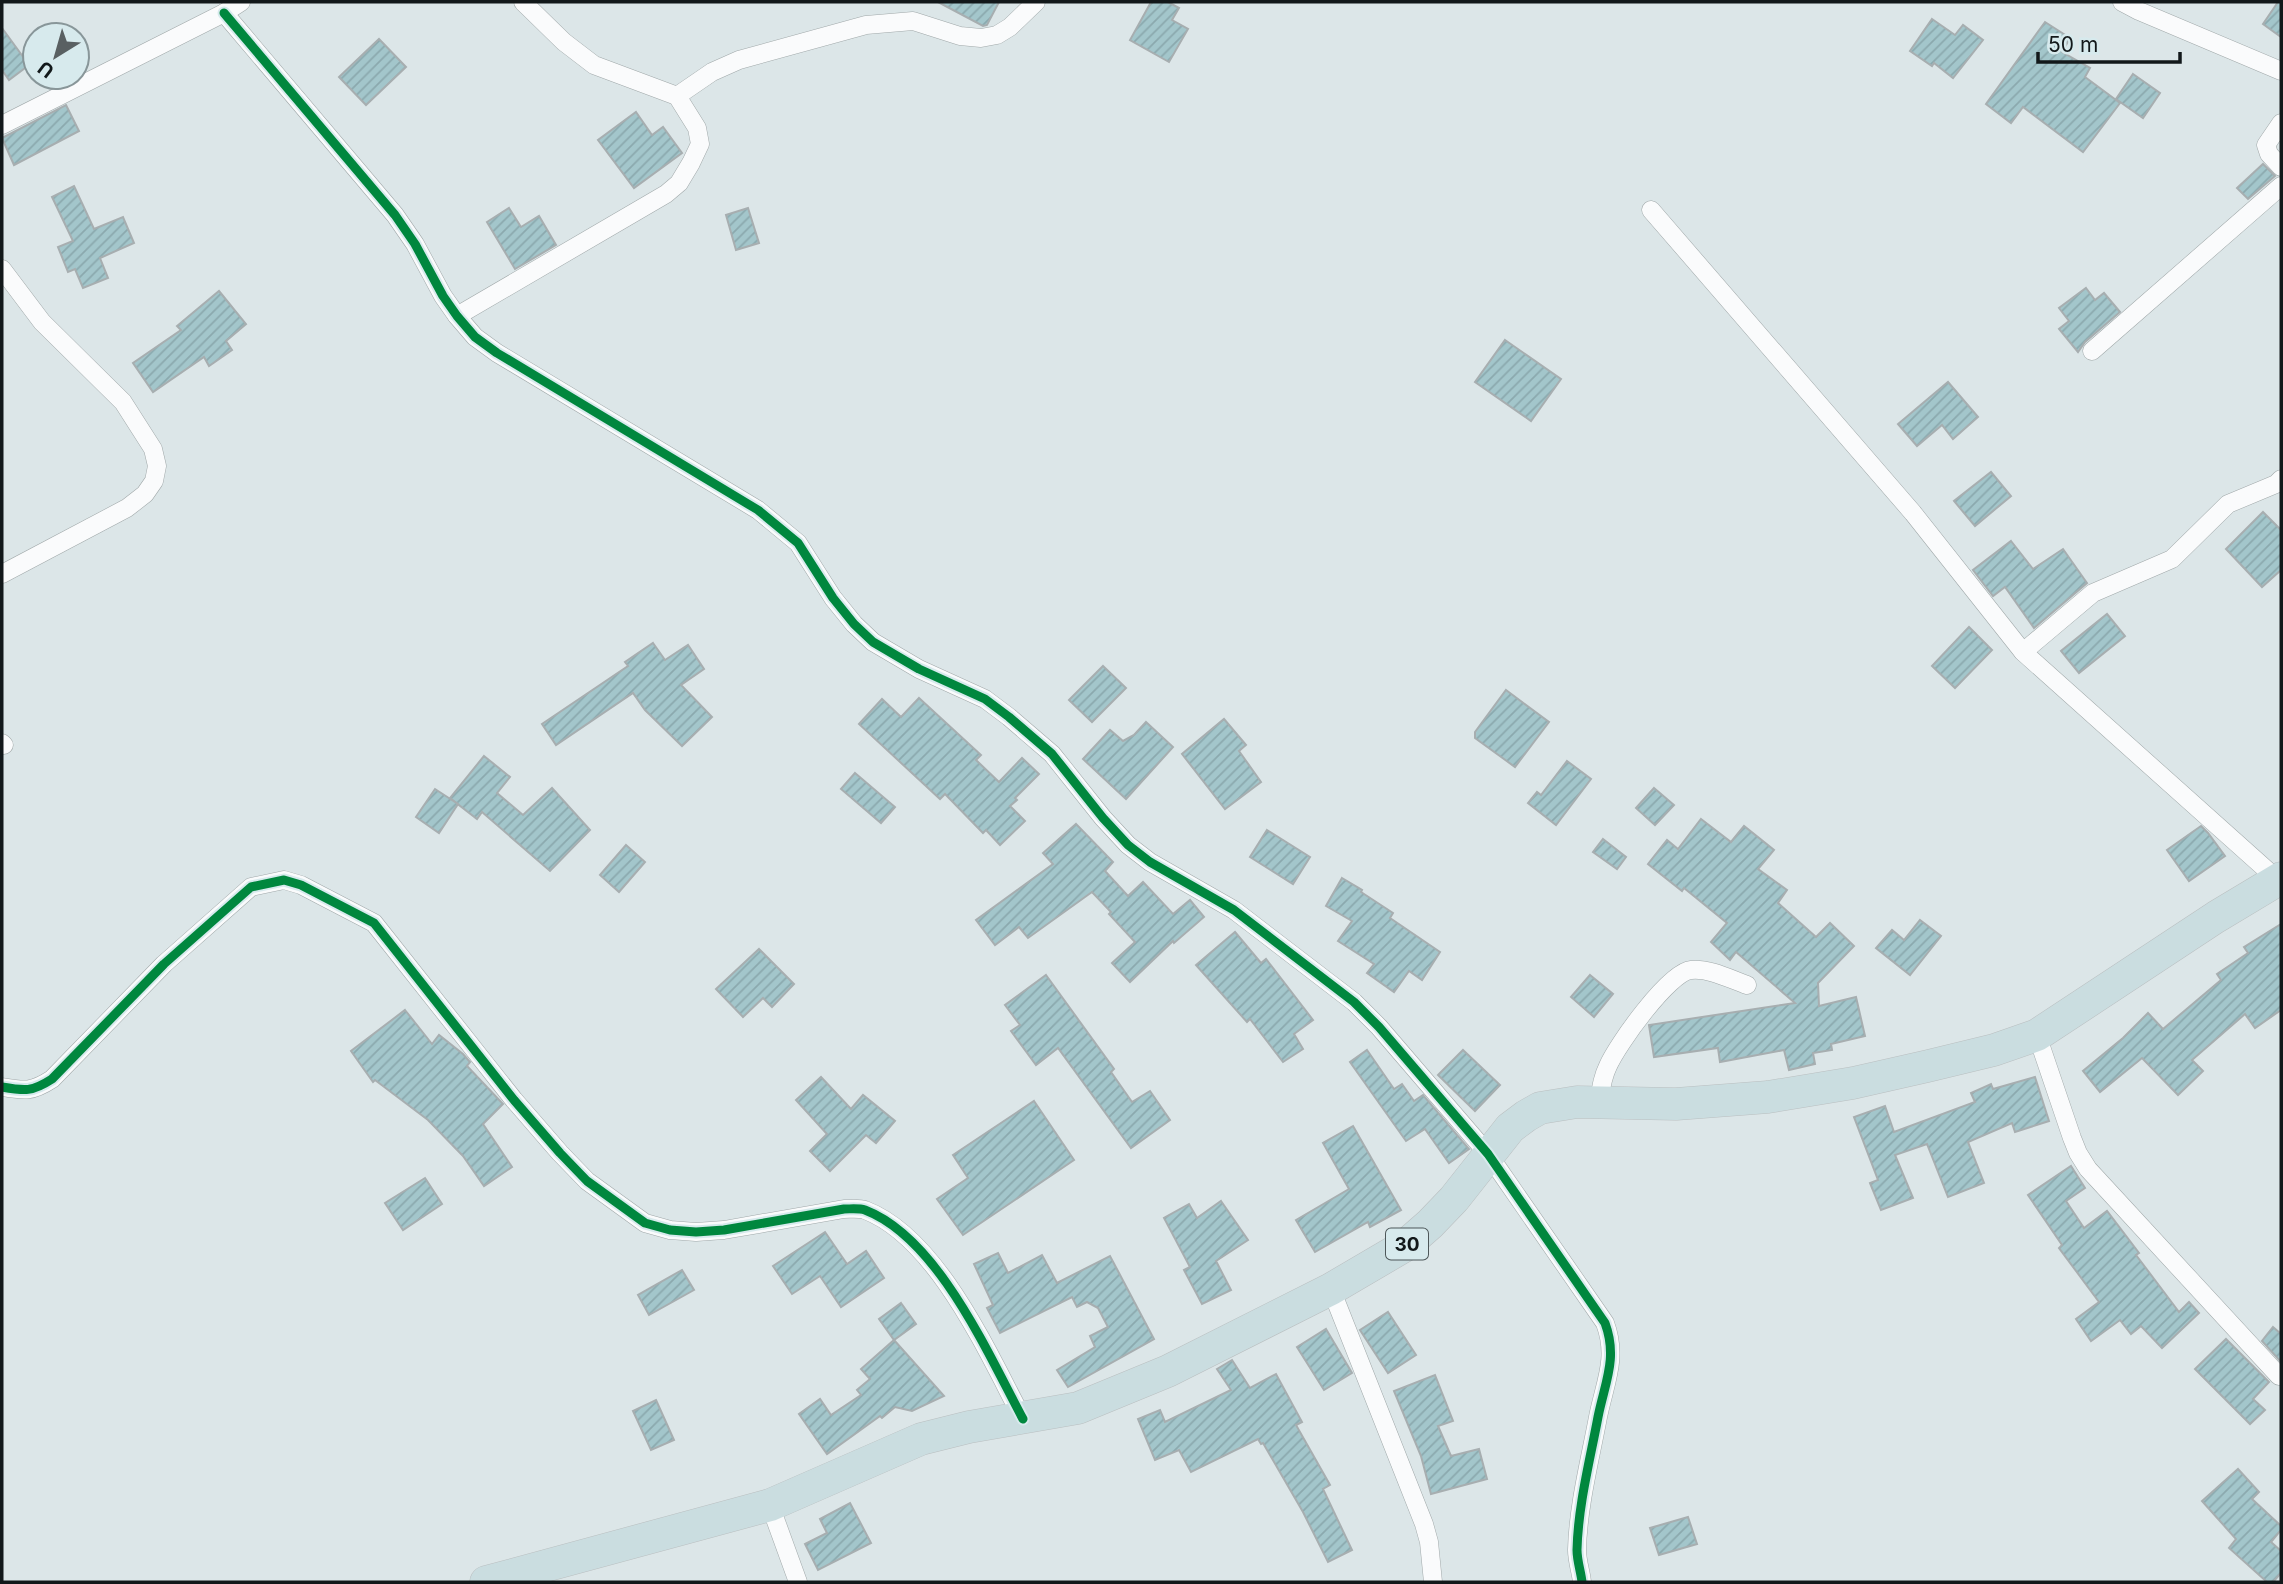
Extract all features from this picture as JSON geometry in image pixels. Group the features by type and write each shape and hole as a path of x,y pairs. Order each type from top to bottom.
{"highway":[{"name":"30","path":"486,1582 769,1506 921,1440 969,1427 1079,1408 1168,1371 1331,1289 1388,1257 1430,1224 1454,1199 1510,1128 1525,1115 1540,1108 1577,1102 1676,1104 1768,1097 1853,1083 1928,1066 1994,1050 2037,1035 2216,917 2279,879"}],"street":[{"path":"2,125 241,2"},
{"path":"457,316 666,194 679,183 699,144 697,128 677,96 594,65 564,42 523,2"},
{"path":"677,96 712,72 739,60 866,24 913,21 960,36 981,38 996,35 1010,27 1036,2"},
{"path":"2122,2 2281,71"},
{"path":"224,13 395,215 415,244 443,296 475,337 497,354 758,510 779,526 798,543 833,598 873,642 919,669 985,699 1009,717 1052,754 1128,845 1150,862 1234,910 1354,1002 1379,1027 1488,1154 1605,1323 1611,1338 1611,1365 1580,1516 1577,1553 1582,1582"},
{"path":"2281,123 2266,145 2269,154 2281,167"},
{"path":"2092,351 2281,186"},
{"path":"1651,210 1913,513 2023,652 2279,879"},
{"path":"2,269 41,322 123,402 153,449 157,466 154,481 145,494 127,508 2,574"},
{"path":"2023,652 2092,593 2172,559 2228,505 2276,484 2281,479"},
{"path":"2,1087 25,1091 37,1088 52,1079 164,964 251,887 284,880 313,891 374,923 514,1100 560,1153 587,1181 645,1223 670,1230 696,1232 724,1230 844,1209 863,1209 904,1234 950,1288 1023,1419"},
{"path":"1600,1102 1601,1082 1618,1048 1656,997 1674,978 1688,970 1704,971 1747,985"},
{"path":"2037,1035 2075,1146 2088,1169 2279,1376"},
{"path":"1331,1289 1424,1524 1429,1542 1433,1582"},
{"path":"769,1506 797,1582"}],"building":[{"path":"938,2 999,2 987,25 983,26"},
{"path":"1151,2 1168,2 1179,8 1172,20 1188,29 1169,62 1130,40"},
{"path":"2278,2 2281,2 2281,37 2263,24"},
{"path":"1932,19 1955,35 1963,25 1983,40 1953,78 1934,63 1932,66 1910,51"},
{"path":"2045,22 2070,38 2062,52 2090,68 2085,77 2120,103 2083,152 2023,107 2011,123 1986,104"},
{"path":"2,28 21,54 21,71 9,80 2,70"},
{"path":"379,39 406,67 366,105 339,77"},
{"path":"2133,74 2160,93 2143,118 2116,99"},
{"path":"66,105 79,131 14,165 2,138"},
{"path":"636,112 652,135 663,127 682,153 634,188 598,140"},
{"path":"2263,164 2275,176 2248,199 2237,188"},
{"path":"74,186 94,229 123,217 134,243 100,258 108,278 83,288 75,269 68,272 58,247 73,241 52,197"},
{"path":"509,208 521,227 539,216 556,245 515,269 487,222"},
{"path":"748,208 759,243 736,250 726,215"},
{"path":"2086,288 2095,300 2104,293 2120,312 2085,342 2078,352 2059,329 2069,321 2059,308"},
{"path":"219,291 246,324 226,341 232,350 209,366 204,357 153,392 133,363 181,330 177,326"},
{"path":"1505,340 1561,379 1531,421 1475,382"},
{"path":"1948,382 1978,417 1953,439 1942,425 1917,446 1898,424"},
{"path":"1991,472 2011,496 1975,526 1954,501"},
{"path":"2263,512 2281,530 2281,570 2262,587 2226,549"},
{"path":"2011,541 2033,569 2063,549 2087,583 2034,628 2005,587 1993,596 1973,570"},
{"path":"2107,614 2125,636 2079,673 2061,651"},
{"path":"1969,627 1992,650 1955,688 1932,666"},
{"path":"653,643 665,660 688,645 704,669 681,685 712,717 682,746 645,710 633,693 556,745 542,724 628,666 625,662"},
{"path":"1103,666 1126,688 1092,722 1069,700"},
{"path":"1506,690 1549,722 1515,767 1475,738 1475,732"},
{"path":"919,698 981,755 976,760 999,782 1022,758 1039,774 1010,806 1025,821 1000,845 986,830 983,833 945,794 940,799 859,724 882,699 901,717"},
{"path":"1224,719 1246,745 1239,751 1261,782 1225,809 1182,754"},
{"path":"1146,722 1173,747 1126,799 1083,759 1110,730 1123,741 1134,735"},
{"path":"484,756 510,777 497,793 523,815 552,788 590,830 550,871 482,812 477,819 450,798"},
{"path":"1567,761 1591,779 1556,825 1528,803 1537,792 1541,795"},
{"path":"855,773 895,807 881,823 841,789"},
{"path":"1654,788 1674,805 1655,825 1636,808"},
{"path":"435,789 458,804 439,833 416,817"},
{"path":"1701,819 1731,842 1744,826 1774,850 1758,869 1787,890 1778,903 1816,937 1830,923 1854,946 1818,983 1819,1006 1856,997 1865,1036 1831,1044 1832,1050 1813,1053 1815,1064 1789,1070 1784,1050 1720,1062 1718,1048 1654,1057 1649,1025 1795,1003 1736,952 1730,960 1711,942 1727,923 1684,888 1682,891 1648,864 1667,840 1678,849"},
{"path":"1076,824 1113,862 1105,871 1128,896 1143,882 1173,914 1190,900 1204,917 1174,943 1173,941 1130,982 1112,963 1135,942 1092,892 1028,938 1019,927 995,945 976,920 1053,864 1043,853"},
{"path":"2201,826 2225,856 2189,881 2167,850"},
{"path":"1267,830 1310,857 1293,884 1250,857"},
{"path":"1603,839 1626,857 1617,869 1593,852"},
{"path":"626,845 645,862 619,892 600,875"},
{"path":"1342,878 1393,913 1390,918 1440,952 1422,980 1409,971 1394,992 1367,973 1374,964 1338,941 1352,921 1326,906"},
{"path":"1920,920 1941,936 1910,975 1876,948 1892,930 1904,940"},
{"path":"2281,924 2281,1010 2255,1028 2245,1014 2192,1060 2203,1071 2178,1095 2142,1058 2100,1092 2083,1071 2148,1013 2163,1029 2221,980 2217,974 2248,953 2244,947"},
{"path":"1235,932 1261,963 1266,959 1313,1020 1294,1034 1303,1049 1283,1062 1250,1019 1247,1022 1196,965"},
{"path":"759,949 794,984 772,1007 763,998 743,1017 716,989"},
{"path":"1046,975 1114,1069 1111,1072 1132,1102 1150,1091 1170,1120 1131,1148 1058,1048 1036,1065 1011,1031 1020,1025 1005,1005"},
{"path":"1590,975 1613,994 1594,1017 1571,997"},
{"path":"405,1010 432,1044 439,1035 463,1054 470,1062 467,1066 503,1104 483,1124 512,1167 484,1186 463,1156 428,1120 375,1080 373,1082 351,1051"},
{"path":"1367,1050 1394,1089 1402,1084 1414,1101 1423,1095 1469,1149 1449,1163 1425,1129 1406,1141 1350,1062"},
{"path":"1463,1050 1500,1085 1475,1111 1438,1075"},
{"path":"821,1077 851,1109 863,1095 895,1121 876,1143 866,1135 830,1171 810,1151 827,1134 796,1100"},
{"path":"2035,1077 2049,1121 2015,1132 2012,1123 1968,1142 1984,1183 1948,1197 1927,1144 1895,1155 1913,1198 1881,1210 1870,1183 1878,1180 1854,1117 1885,1106 1894,1132 1975,1102 1971,1093 1991,1084 1993,1089"},
{"path":"1034,1101 1074,1160 963,1235 937,1199 968,1178 953,1155"},
{"path":"1353,1126 1401,1210 1370,1227 1368,1222 1315,1252 1296,1220 1349,1189 1323,1143"},
{"path":"2071,1166 2085,1188 2066,1201 2084,1228 2107,1211 2179,1312 2189,1302 2199,1313 2162,1348 2141,1326 2131,1334 2120,1320 2091,1341 2076,1319 2099,1302 2059,1248 2062,1245 2028,1195"},
{"path":"425,1178 442,1204 403,1230 385,1203"},
{"path":"1221,1201 1248,1240 1216,1261 1231,1290 1202,1304 1184,1270 1190,1267 1164,1218 1189,1204 1197,1218"},
{"path":"825,1232 847,1264 866,1251 884,1278 841,1307 820,1276 792,1294 773,1266"},
{"path":"998,1253 1008,1273 1042,1255 1057,1283 1110,1256 1154,1339 1068,1387 1057,1370 1095,1347 1090,1336 1108,1327 1098,1308 1087,1302 1077,1307 1072,1297 1000,1333 987,1308 993,1305 974,1264"},
{"path":"682,1270 694,1290 649,1315 638,1295"},
{"path":"901,1303 916,1324 894,1340 879,1319"},
{"path":"1388,1312 1416,1355 1388,1373 1360,1330"},
{"path":"2273,1327 2281,1334 2281,1362 2262,1341"},
{"path":"1326,1329 1352,1373 1324,1390 1297,1347"},
{"path":"2226,1339 2269,1382 2253,1399 2265,1410 2250,1424 2195,1369"},
{"path":"894,1340 944,1396 912,1411 895,1407 827,1454 799,1414 820,1399 831,1415 861,1395 857,1390 870,1379 861,1369"},
{"path":"1232,1360 1250,1388 1276,1374 1302,1422 1296,1425 1330,1485 1323,1489 1352,1550 1328,1562 1303,1512 1263,1443 1258,1439 1191,1472 1179,1450 1155,1460 1138,1419 1160,1410 1165,1422 1231,1390 1217,1369"},
{"path":"1435,1375 1453,1421 1438,1426 1451,1456 1479,1449 1487,1479 1431,1494 1421,1456 1394,1391"},
{"path":"656,1400 674,1440 651,1450 633,1411"},
{"path":"2238,1469 2259,1492 2252,1499 2281,1526 2281,1530 2271,1542 2281,1551 2281,1573 2273,1582 2267,1582 2229,1548 2236,1539 2202,1501"},
{"path":"850,1503 871,1543 818,1570 805,1544 827,1533 820,1519"},
{"path":"1688,1517 1697,1544 1659,1555 1650,1528"}],"cycle path":[{"path":"224,13 395,215 415,244 443,296 475,337 497,353 758,510 798,543 833,598 873,642 919,669 985,699 1009,717 1052,754 1128,845 1150,862 1234,910 1354,1002 1379,1027 1488,1154 1605,1323 1609,1336 1610,1359 1580,1517 1577,1550 1582,1582"},
{"path":"2,1087 28,1089 52,1079 164,964 251,887 284,880 301,885 374,923 514,1100 560,1153 587,1181 645,1223 670,1230 696,1232 855,1209 865,1210 891,1224 916,1245 938,1271 977,1332 1023,1419"}]}
